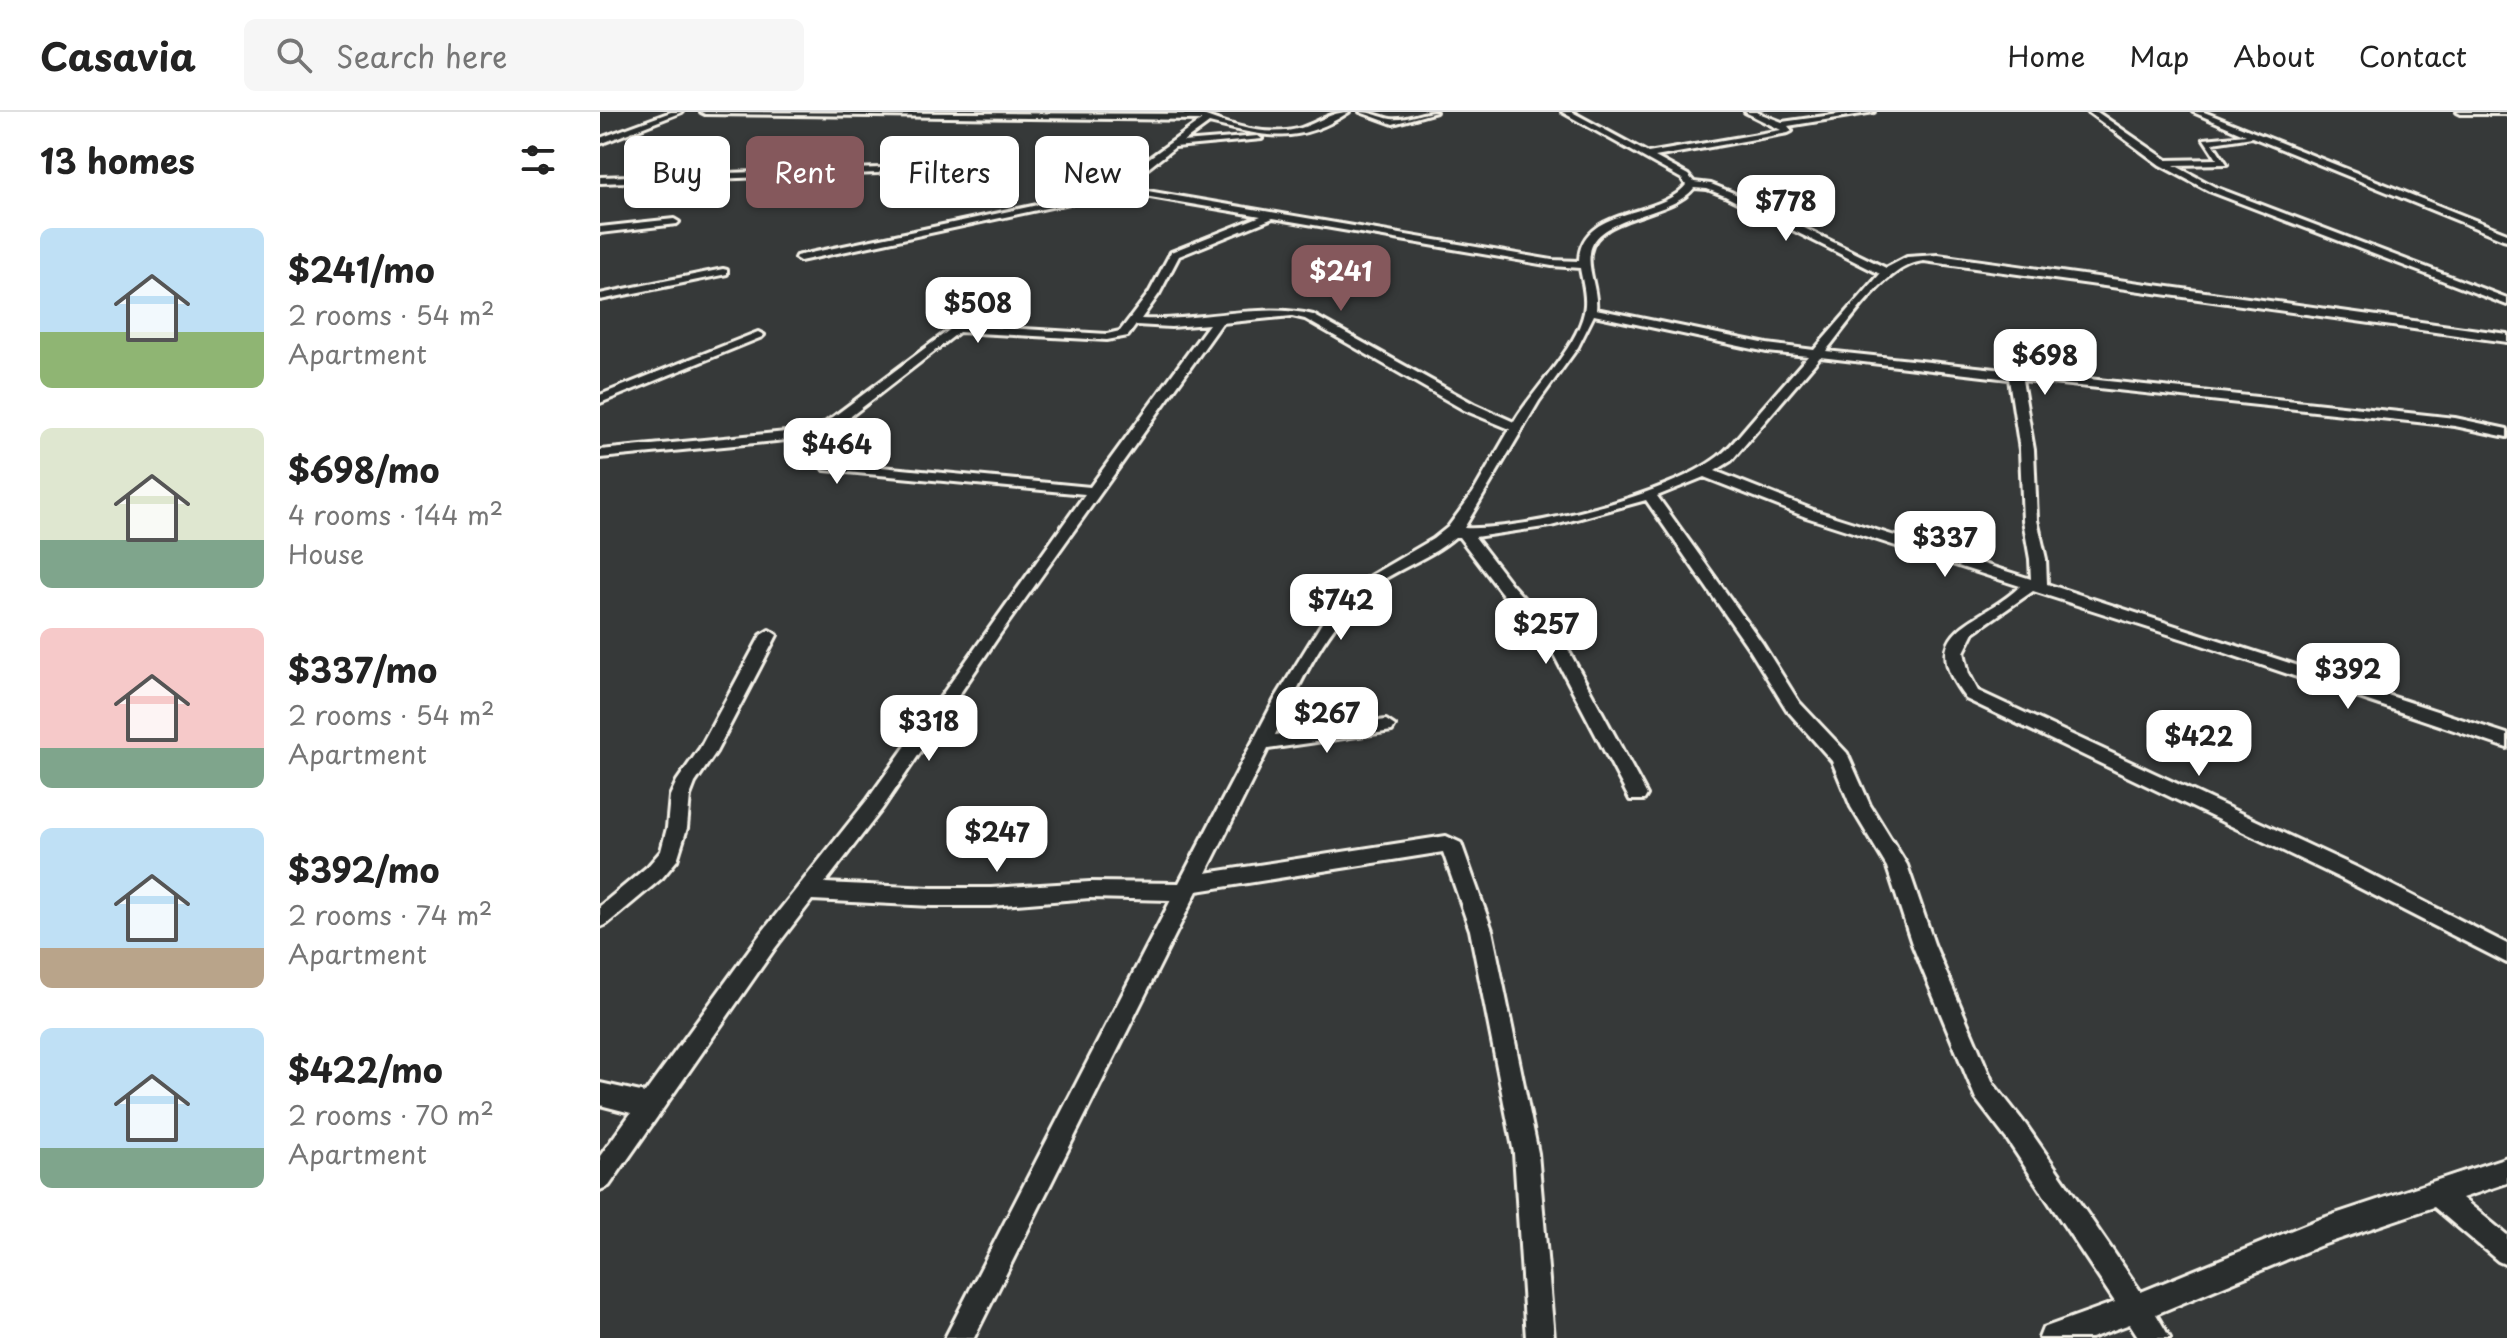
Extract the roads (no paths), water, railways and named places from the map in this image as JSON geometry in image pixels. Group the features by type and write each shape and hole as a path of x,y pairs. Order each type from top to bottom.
{"street":[{"path":"600,141 678,112"},
{"path":"705,112 1206,118 1268,135"},
{"path":"1149,162 1218,112"},
{"path":"1171,146 1301,131 1345,112"},
{"path":"1364,112 1393,122 1432,112"},
{"path":"1566,112 1685,177 1691,185 1712,187 1728,194 1887,273"},
{"path":"1648,156 1788,131 1749,112"},
{"path":"1781,125 1870,112"},
{"path":"2092,112 2163,163 2247,204 2507,302"},
{"path":"2197,112 2507,237"},
{"path":"2385,112 2416,112"},
{"path":"2461,112 2507,112"},
{"path":"2163,163 2224,162 2210,148 2209,140 2256,136"},
{"path":"600,180 879,170"},
{"path":"1459,533 1518,428 1590,311 1591,292 1586,265 1588,242 1616,221 1679,197 1691,185"},
{"path":"1149,195 1552,263 1586,265"},
{"path":"800,258 1035,208"},
{"path":"600,454 821,433 956,328 1107,337 1124,334 1135,322 1175,254 1271,216"},
{"path":"600,230 674,222"},
{"path":"959,1338 1261,743 1312,649 1337,612 1379,575 1459,533 1514,529 1649,494 1707,473 1726,458 1887,273 1908,260 1938,258 2507,338"},
{"path":"600,297 723,272"},
{"path":"1590,311 1736,342 2015,376 2455,422 2507,433"},
{"path":"1135,322 1171,324 1292,313 1309,317 1469,407 1518,428"},
{"path":"600,1177 767,942 875,804 1093,491 1218,320"},
{"path":"600,399 758,335"},
{"path":"2015,376 2027,450 2030,520 2038,559 2034,587 1972,625 1957,638 1953,647 1954,658 1966,688 1972,695 2349,873 2507,954"},
{"path":"821,433 824,439 816,458 825,466 1093,491"},
{"path":"1707,473 1766,498 2507,741"},
{"path":"1649,494 1756,647 1793,706 1840,758 1861,807 1897,865 1923,944 1977,1077 2156,1338"},
{"path":"1459,533 1559,648 1637,795"},
{"path":"600,918 655,872 670,854 677,828 680,796 686,781 707,752 769,635"},
{"path":"1261,743 1386,726"},
{"path":"808,891 991,897 1090,890 1187,888 1446,844 1454,849 1481,930 1526,1153 1540,1338"},
{"path":"600,1094 651,1106"},
{"path":"2053,1338 2134,1309 2317,1233 2507,1170"},
{"path":"2438,1194 2507,1252"}]}
